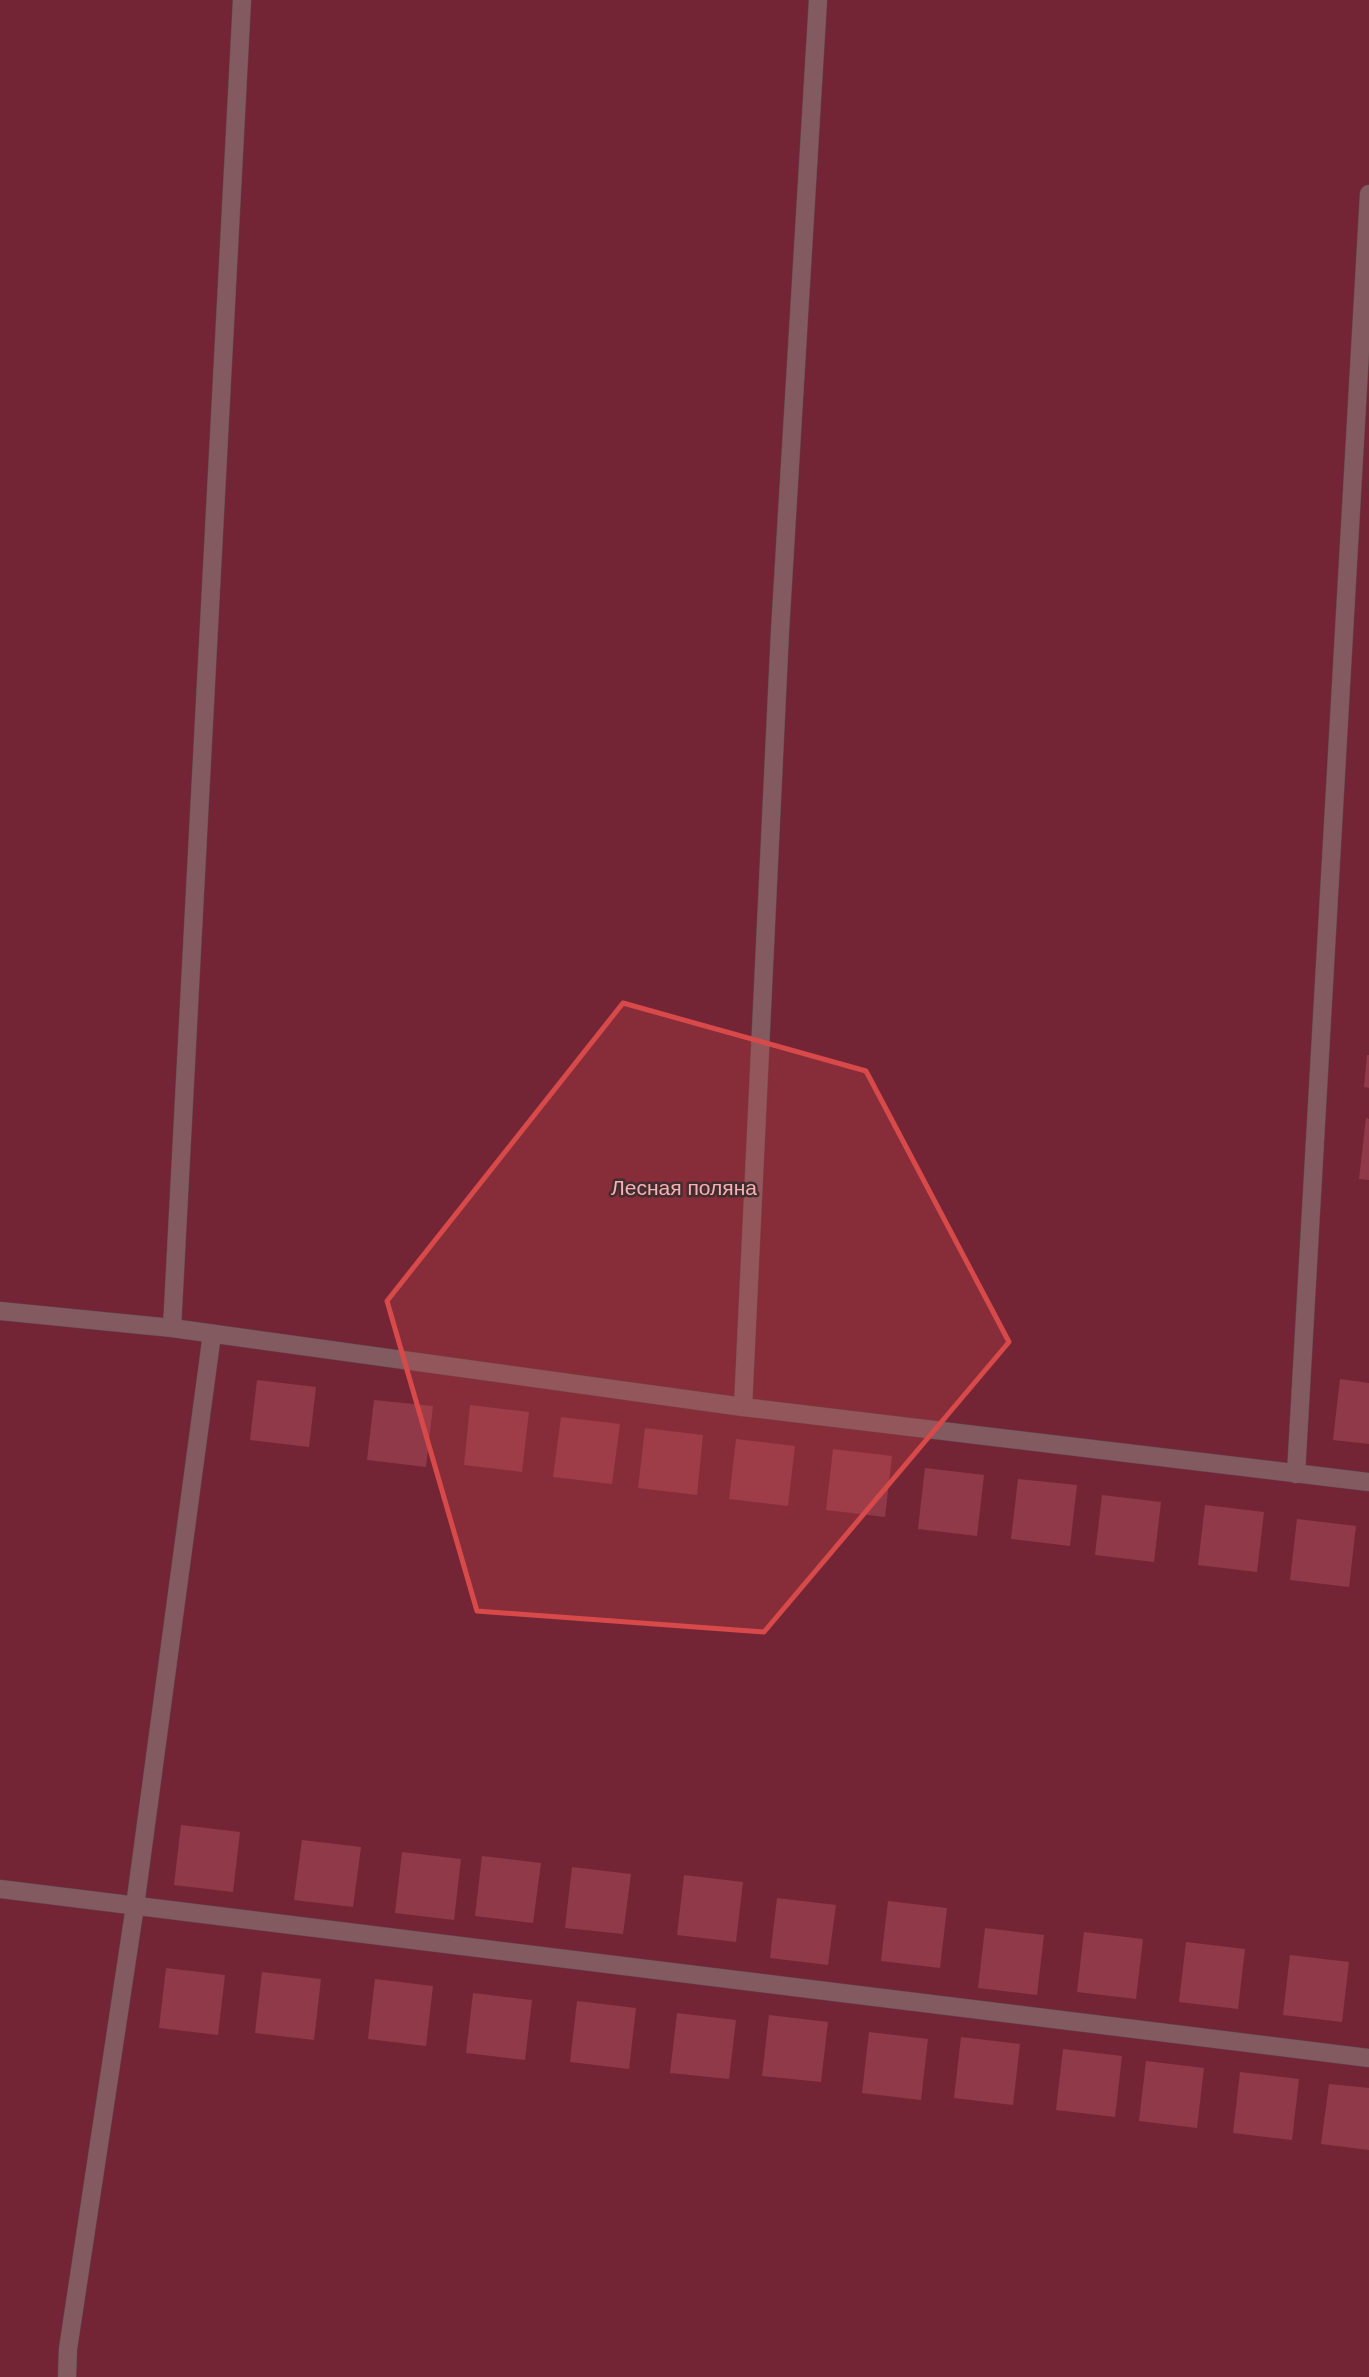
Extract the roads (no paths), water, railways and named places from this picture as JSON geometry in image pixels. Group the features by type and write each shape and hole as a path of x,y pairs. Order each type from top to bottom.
{"street":[{"path":"172,1328 242,0"},
{"path":"743,1407 780,631 818,0"},
{"path":"1296,1474 1364,375 1369,194"},
{"path":"0,1311 172,1328 743,1407 1369,1482"},
{"path":"67,2377 68,2349 135,1906 212,1334"},
{"path":"0,1889 1369,2058"}],"park label":[{"name":"Лесная поляна","path":"684,1188"}]}
